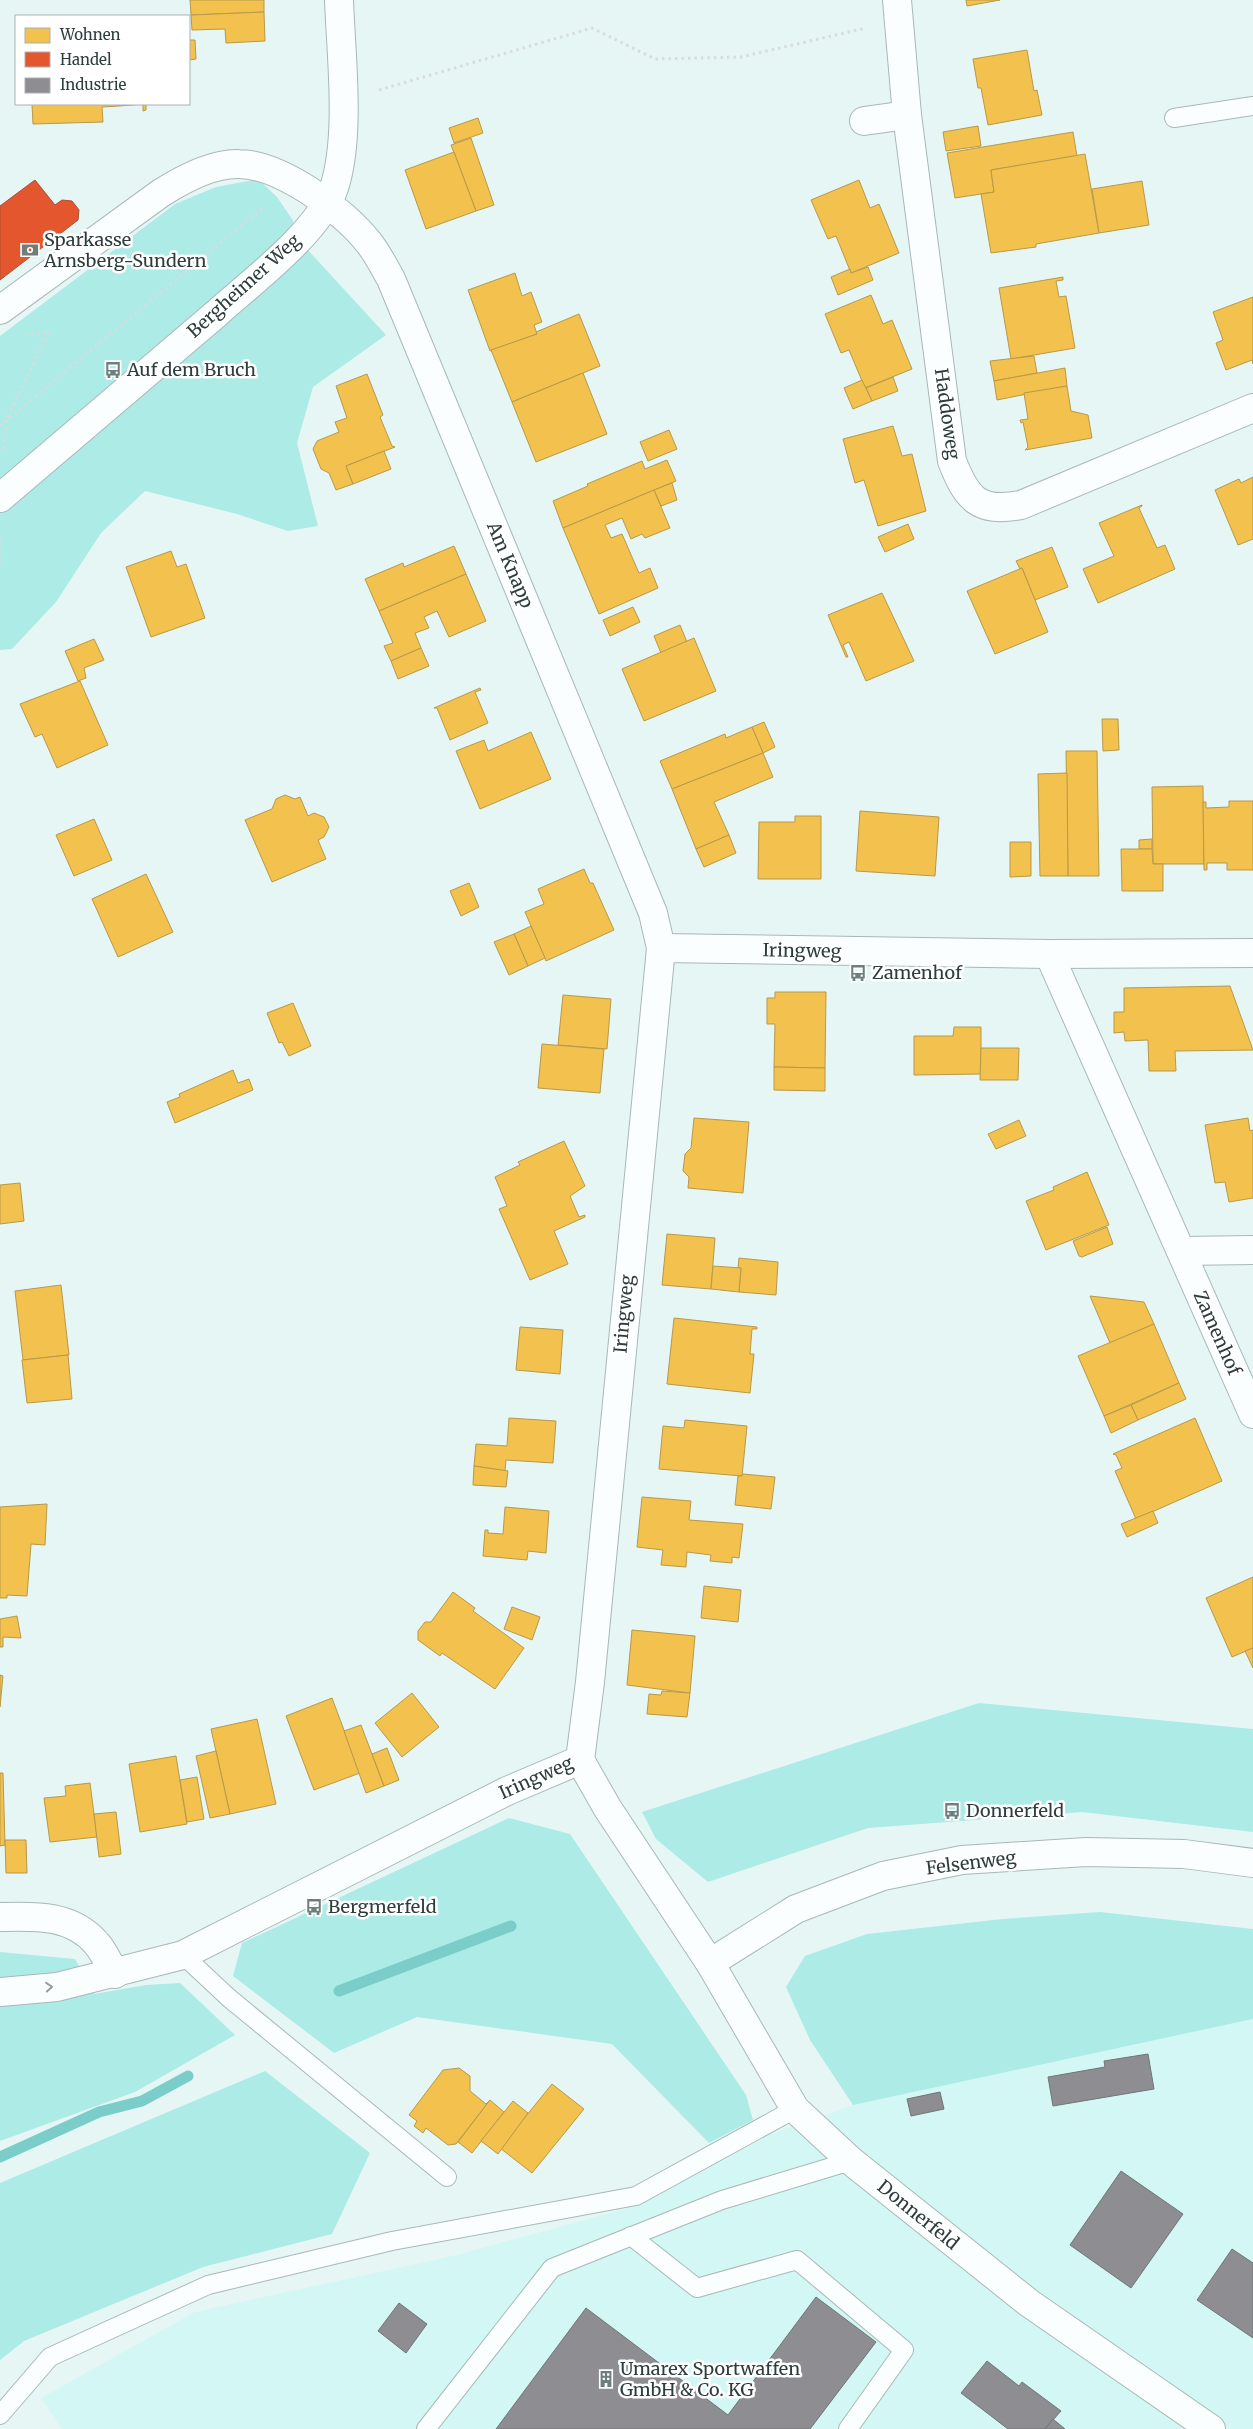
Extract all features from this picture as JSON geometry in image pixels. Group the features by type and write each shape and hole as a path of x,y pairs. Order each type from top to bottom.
{"street":[{"name":"Bergheimer Weg","path":"0,498 127,391 284,253 326,204 333,190 342,157 339,0"},
{"name":"Haddoweg","path":"898,10 907,115 952,461 968,493 981,504 1001,509 1021,505 1253,408"},
{"path":"864,122 907,115"},
{"path":"0,310 178,182 200,174 237,164 271,169 295,181 326,204"},
{"name":"Am Knapp","path":"326,204 356,227 369,243 391,278 653,913 661,948"},
{"name":"Iringweg","path":"115,1974 183,1955 507,1791 580,1760 590,1682 661,948 1049,954 1253,953"},
{"name":"Zamenhof","path":"1049,954 1253,1414"},
{"path":"1181,1251 1253,1250"},
{"name":"Donnerfeld","path":"580,1760 608,1809 710,1963 795,2109 851,2161 1029,2304 1211,2429"},
{"name":"Felsenweg","path":"710,1963 796,1909 883,1876 962,1860 1086,1852 1184,1854 1253,1863"},
{"path":"0,1918 35,1916 68,1922 96,1943 115,1974 57,1987 0,1992"}],"lane":[{"path":"1174,118 1253,106"},
{"path":"183,1955 237,2004 447,2177"},
{"path":"0,2415 50,2357 208,2285 392,2241 636,2196 795,2109"},
{"path":"426,2429 552,2268 722,2200 851,2161"},
{"path":"631,2236 696,2288 798,2260 904,2350 848,2429"}],"path":[{"path":"342,100 592,28 655,59 741,57 898,10"},
{"path":"0,426 295,181"},
{"path":"0,498 6,420 48,332 19,336"}],"shaded area":[{"path":"258,179 277,197 292,219 306,248 386,335 313,387 297,443 318,526 288,531 237,514 145,491 101,533 56,602 12,649 0,650 0,336 175,204 216,187"},
{"path":"979,1703 1253,1729 1253,1832 1082,1812 868,1828 708,1882 656,1839 642,1812"},
{"path":"509,1818 570,1834 746,2095 753,2120 709,2143 612,2044 417,2017 334,2053 233,1976 242,1943"},
{"path":"1100,1912 1253,1929 1253,2019 853,2105 810,2040 786,1987 805,1956 867,1934 1003,1919"},
{"path":"0,1952 75,1959 94,1994 146,1985 180,1983 235,2035 135,2092 0,2141"},
{"path":"1253,2019 1253,2429 62,2429 41,2398 195,2312 453,2256 639,2205 771,2134 853,2105"},
{"path":"265,2071 370,2153 332,2234 203,2267 24,2341 0,2360 0,2183"}],"building: Wohnen":[{"path":"190,0 264,0 264,12 191,15"},
{"path":"966,0 1000,0 967,6"},
{"path":"264,12 265,41 226,43 225,29 192,30 191,15"},
{"path":"190,40 195,40 196,59 190,60"},
{"path":"1027,50 1034,91 1037,90 1042,115 988,125 981,88 978,88 973,59"},
{"path":"32,105 119,105 102,107 103,122 33,124"},
{"path":"143,105 146,105 146,110 143,111"},
{"path":"478,118 483,133 454,143 449,128"},
{"path":"978,126 981,146 946,151 943,132"},
{"path":"1073,132 1077,156 991,170 994,192 955,198 947,153"},
{"path":"471,138 494,205 476,211 451,145"},
{"path":"454,152 476,211 426,229 405,170"},
{"path":"1085,154 1099,233 1036,244 1036,247 991,253 981,194 994,192 991,170"},
{"path":"859,180 870,208 879,204 899,253 851,273 836,236 828,239 811,200"},
{"path":"1142,181 1149,225 1099,233 1092,189"},
{"path":"868,267 873,280 838,295 831,277 850,269 851,273"},
{"path":"515,273 522,296 531,292 542,322 534,325 537,334 490,351 468,290"},
{"path":"1063,277 1063,280 1056,281 1059,297 1066,296 1075,348 1011,359 999,288"},
{"path":"871,295 883,324 892,320 912,369 865,388 849,350 841,353 825,314"},
{"path":"1253,297 1253,364 1252,360 1226,370 1216,343 1223,340 1213,312"},
{"path":"579,314 600,366 512,402 491,350 537,334 536,332"},
{"path":"1034,356 1037,373 994,381 990,361"},
{"path":"1065,368 1067,386 997,400 994,381"},
{"path":"583,373 607,434 536,462 512,402"},
{"path":"367,374 383,415 380,417 392,446 395,447 346,466 353,484 336,490 329,473 321,469 313,449 317,441 339,432 335,422 347,418 336,386"},
{"path":"893,377 898,391 872,401 866,388"},
{"path":"862,380 872,401 853,409 844,388"},
{"path":"1067,386 1071,411 1088,415 1092,438 1025,450 1028,447 1023,422 1021,423 1020,420 1028,419 1024,393"},
{"path":"893,426 902,456 912,454 926,511 878,526 864,480 855,483 843,439"},
{"path":"669,430 677,449 648,461 640,442"},
{"path":"384,451 391,469 353,484 346,466"},
{"path":"667,460 676,481 563,528 553,501 588,486 587,484 642,461 645,469"},
{"path":"1253,477 1253,539 1238,545 1215,490 1239,479 1241,483"},
{"path":"672,483 677,500 661,506 654,490"},
{"path":"654,490 670,528 645,538 642,534 631,539 622,518 605,525 611,538 622,534 639,573 650,568 658,588 599,614 563,528"},
{"path":"1142,505 1139,508 1157,548 1165,545 1175,569 1098,603 1083,569 1114,556 1099,523"},
{"path":"908,524 914,539 885,552 878,537"},
{"path":"454,546 466,574 379,611 365,579 403,563 404,567"},
{"path":"1052,547 1068,587 1035,600 1022,568 1020,569 1016,561"},
{"path":"171,551 177,567 186,564 205,618 151,637 126,567"},
{"path":"1022,568 1048,632 995,654 967,591"},
{"path":"466,574 486,621 449,637 437,611 424,617 429,628 415,633 421,648 391,661 384,646 393,643 379,611"},
{"path":"882,593 914,661 866,681 849,642 843,645 848,657 846,657 828,615"},
{"path":"633,607 640,622 610,636 603,620"},
{"path":"680,625 687,642 661,653 654,636"},
{"path":"694,638 716,691 644,721 622,669"},
{"path":"94,639 104,660 84,668 86,678 78,681 65,651"},
{"path":"421,648 429,666 398,679 391,661"},
{"path":"80,681 108,745 57,768 42,734 35,737 20,704"},
{"path":"480,688 481,690 475,692 488,723 450,740 437,708 434,708"},
{"path":"1102,719 1118,719 1119,750 1103,751"},
{"path":"764,722 775,747 763,753 752,727"},
{"path":"752,727 763,753 672,789 660,761 725,734 726,738"},
{"path":"531,732 551,779 480,809 456,751 484,740 488,751"},
{"path":"1066,751 1097,751 1099,876 1068,876"},
{"path":"763,753 773,777 714,802 729,835 696,849 672,789"},
{"path":"1067,773 1068,876 1040,876 1038,774"},
{"path":"1203,786 1204,864 1153,864 1152,787"},
{"path":"285,795 295,799 300,797 308,816 314,813 324,817 329,827 324,837 318,840 326,859 272,882 245,820 272,809 276,799"},
{"path":"1229,801 1253,801 1253,870 1227,870 1227,863 1207,863 1207,870 1204,870 1203,802 1206,802 1206,808 1229,807"},
{"path":"860,811 939,817 935,876 856,871"},
{"path":"795,816 821,816 821,879 758,879 759,822 795,822"},
{"path":"94,819 112,860 74,876 56,835"},
{"path":"729,835 736,853 704,867 696,849"},
{"path":"1152,839 1152,849 1139,849 1139,840"},
{"path":"1010,842 1031,842 1031,876 1010,877"},
{"path":"1121,849 1152,849 1153,864 1163,864 1163,891 1122,891"},
{"path":"584,869 590,883 593,883 614,930 546,961 525,912 544,904 538,889"},
{"path":"146,874 173,932 118,957 92,899"},
{"path":"469,883 479,907 461,916 450,891"},
{"path":"531,926 545,958 528,966 514,934"},
{"path":"514,934 528,966 509,975 494,942"},
{"path":"1230,986 1253,1050 1175,1051 1176,1071 1149,1071 1148,1040 1125,1041 1124,1032 1114,1033 1114,1012 1124,1012 1124,988"},
{"path":"775,992 826,992 825,1068 774,1067 775,1024 767,1024 767,998 775,998"},
{"path":"563,995 611,999 607,1049 558,1045"},
{"path":"293,1003 311,1046 289,1056 282,1042 279,1043 267,1013"},
{"path":"954,1027 981,1027 981,1074 914,1075 914,1036 953,1036"},
{"path":"542,1044 604,1049 600,1093 538,1088"},
{"path":"981,1048 1019,1048 1018,1080 980,1080"},
{"path":"774,1067 825,1068 825,1091 774,1090"},
{"path":"233,1070 238,1083 249,1079 253,1090 175,1123 167,1102 180,1097 179,1094"},
{"path":"694,1118 749,1122 743,1193 688,1188 689,1177 683,1171 685,1154 691,1148"},
{"path":"1248,1118 1250,1131 1253,1130 1253,1198 1229,1202 1225,1182 1215,1183 1205,1125"},
{"path":"1019,1120 1026,1136 996,1149 988,1134"},
{"path":"564,1141 585,1186 570,1196 579,1217 585,1215 585,1217 554,1231 568,1264 530,1280 499,1209 507,1206 495,1177 520,1165 518,1162"},
{"path":"1087,1172 1109,1225 1046,1250 1026,1201 1054,1190 1053,1187"},
{"path":"20,1183 24,1221 0,1224 0,1185"},
{"path":"1107,1227 1113,1244 1082,1257 1079,1256 1073,1241"},
{"path":"667,1234 715,1238 711,1289 662,1285"},
{"path":"739,1258 778,1262 776,1295 739,1292 741,1268 738,1268"},
{"path":"713,1266 741,1268 739,1292 711,1289"},
{"path":"61,1285 69,1355 23,1360 15,1291"},
{"path":"1090,1296 1144,1302 1154,1324 1110,1343"},
{"path":"674,1318 757,1327 757,1329 752,1329 750,1354 754,1354 750,1393 667,1384"},
{"path":"1154,1324 1179,1383 1104,1416 1078,1356"},
{"path":"520,1327 563,1330 560,1374 516,1370"},
{"path":"68,1355 72,1399 27,1403 22,1360"},
{"path":"1179,1383 1186,1399 1138,1420 1131,1405"},
{"path":"1131,1405 1138,1420 1111,1433 1104,1416"},
{"path":"509,1418 556,1421 553,1463 506,1460 505,1471 474,1466 476,1444 507,1446"},
{"path":"1195,1418 1222,1481 1136,1519 1115,1471 1122,1468 1116,1455 1113,1454"},
{"path":"685,1420 747,1426 742,1476 659,1469 663,1426 684,1428"},
{"path":"474,1466 508,1471 506,1487 473,1485"},
{"path":"743,1474 775,1477 771,1509 735,1505 738,1476"},
{"path":"642,1497 691,1501 689,1520 743,1524 739,1558 732,1557 732,1563 710,1561 711,1555 687,1552 686,1567 661,1565 663,1550 637,1547"},
{"path":"47,1504 45,1545 31,1544 27,1596 7,1595 7,1598 0,1598 0,1507"},
{"path":"505,1507 549,1511 546,1553 528,1551 527,1560 483,1556 485,1530 488,1530 488,1533 503,1534"},
{"path":"1153,1511 1158,1523 1127,1537 1121,1524"},
{"path":"1253,1577 1253,1648 1232,1657 1206,1598"},
{"path":"704,1586 741,1590 738,1622 701,1618"},
{"path":"453,1592 475,1608 473,1611 524,1648 495,1689 442,1653 440,1656 418,1640 418,1631 425,1622 431,1622"},
{"path":"512,1607 540,1617 532,1640 504,1629"},
{"path":"17,1616 21,1638 3,1637 3,1647 0,1647 0,1619"},
{"path":"632,1630 695,1636 690,1693 627,1685"},
{"path":"1253,1648 1253,1668 1245,1651"},
{"path":"0,1675 3,1676 0,1707"},
{"path":"662,1691 690,1693 687,1717 647,1714 649,1694 661,1695"},
{"path":"412,1693 439,1727 402,1757 375,1723"},
{"path":"332,1698 360,1773 314,1790 286,1716"},
{"path":"257,1719 276,1804 230,1814 211,1729"},
{"path":"361,1725 384,1786 366,1793 344,1731"},
{"path":"387,1748 399,1780 384,1786 372,1754"},
{"path":"216,1751 230,1814 210,1818 196,1756"},
{"path":"176,1756 187,1824 140,1832 129,1764"},
{"path":"0,1773 3,1773 5,1845 0,1846"},
{"path":"197,1777 204,1819 187,1822 180,1780"},
{"path":"90,1783 97,1837 50,1842 44,1798 66,1796 65,1786"},
{"path":"116,1812 121,1854 99,1857 94,1814"},
{"path":"5,1840 26,1840 27,1873 6,1873"},
{"path":"459,2068 470,2076 470,2091 486,2104 490,2100 456,2144 448,2145 426,2128 423,2133 414,2126 417,2121 409,2115 443,2070"},
{"path":"552,2084 584,2109 532,2173 500,2148"},
{"path":"490,2100 504,2112 472,2153 458,2142"},
{"path":"513,2101 528,2113 498,2154 481,2141"}],"building: Handel":[{"path":"35,180 55,205 62,200 72,201 79,210 78,220 0,280 0,206"}],"building: Industrie":[{"path":"1148,2054 1154,2089 1053,2106 1048,2077 1105,2067 1104,2061"},
{"path":"940,2092 944,2109 911,2116 907,2099"},
{"path":"1121,2171 1183,2214 1131,2288 1070,2245"},
{"path":"1232,2249 1253,2263 1253,2338 1197,2300"},
{"name":"Umarex Sportwaffen GmbH & Co. KG","path":"816,2297 876,2342 810,2429 496,2429 586,2308 728,2415"},
{"path":"399,2303 427,2324 406,2353 378,2331"},
{"path":"987,2361 1019,2386 1022,2382 1061,2411 1045,2429 1008,2429 961,2393"},
{"path":"1053,2419 1065,2429 1045,2429"}],"waterway":[{"path":"339,1991 511,1926"},
{"path":"0,2157 99,2112 142,2101 188,2076"}],"place":[{"name":"Sparkasse Arnsberg-Sundern","path":"30,250"},
{"name":"Auf dem Bruch","path":"113,370"},
{"name":"Zamenhof","path":"858,973"},
{"name":"Donnerfeld","path":"952,1811"},
{"name":"Bergmerfeld","path":"314,1907"},
{"name":"Umarex Sportwaffen GmbH & Co. KG","path":"606,2379"}]}
